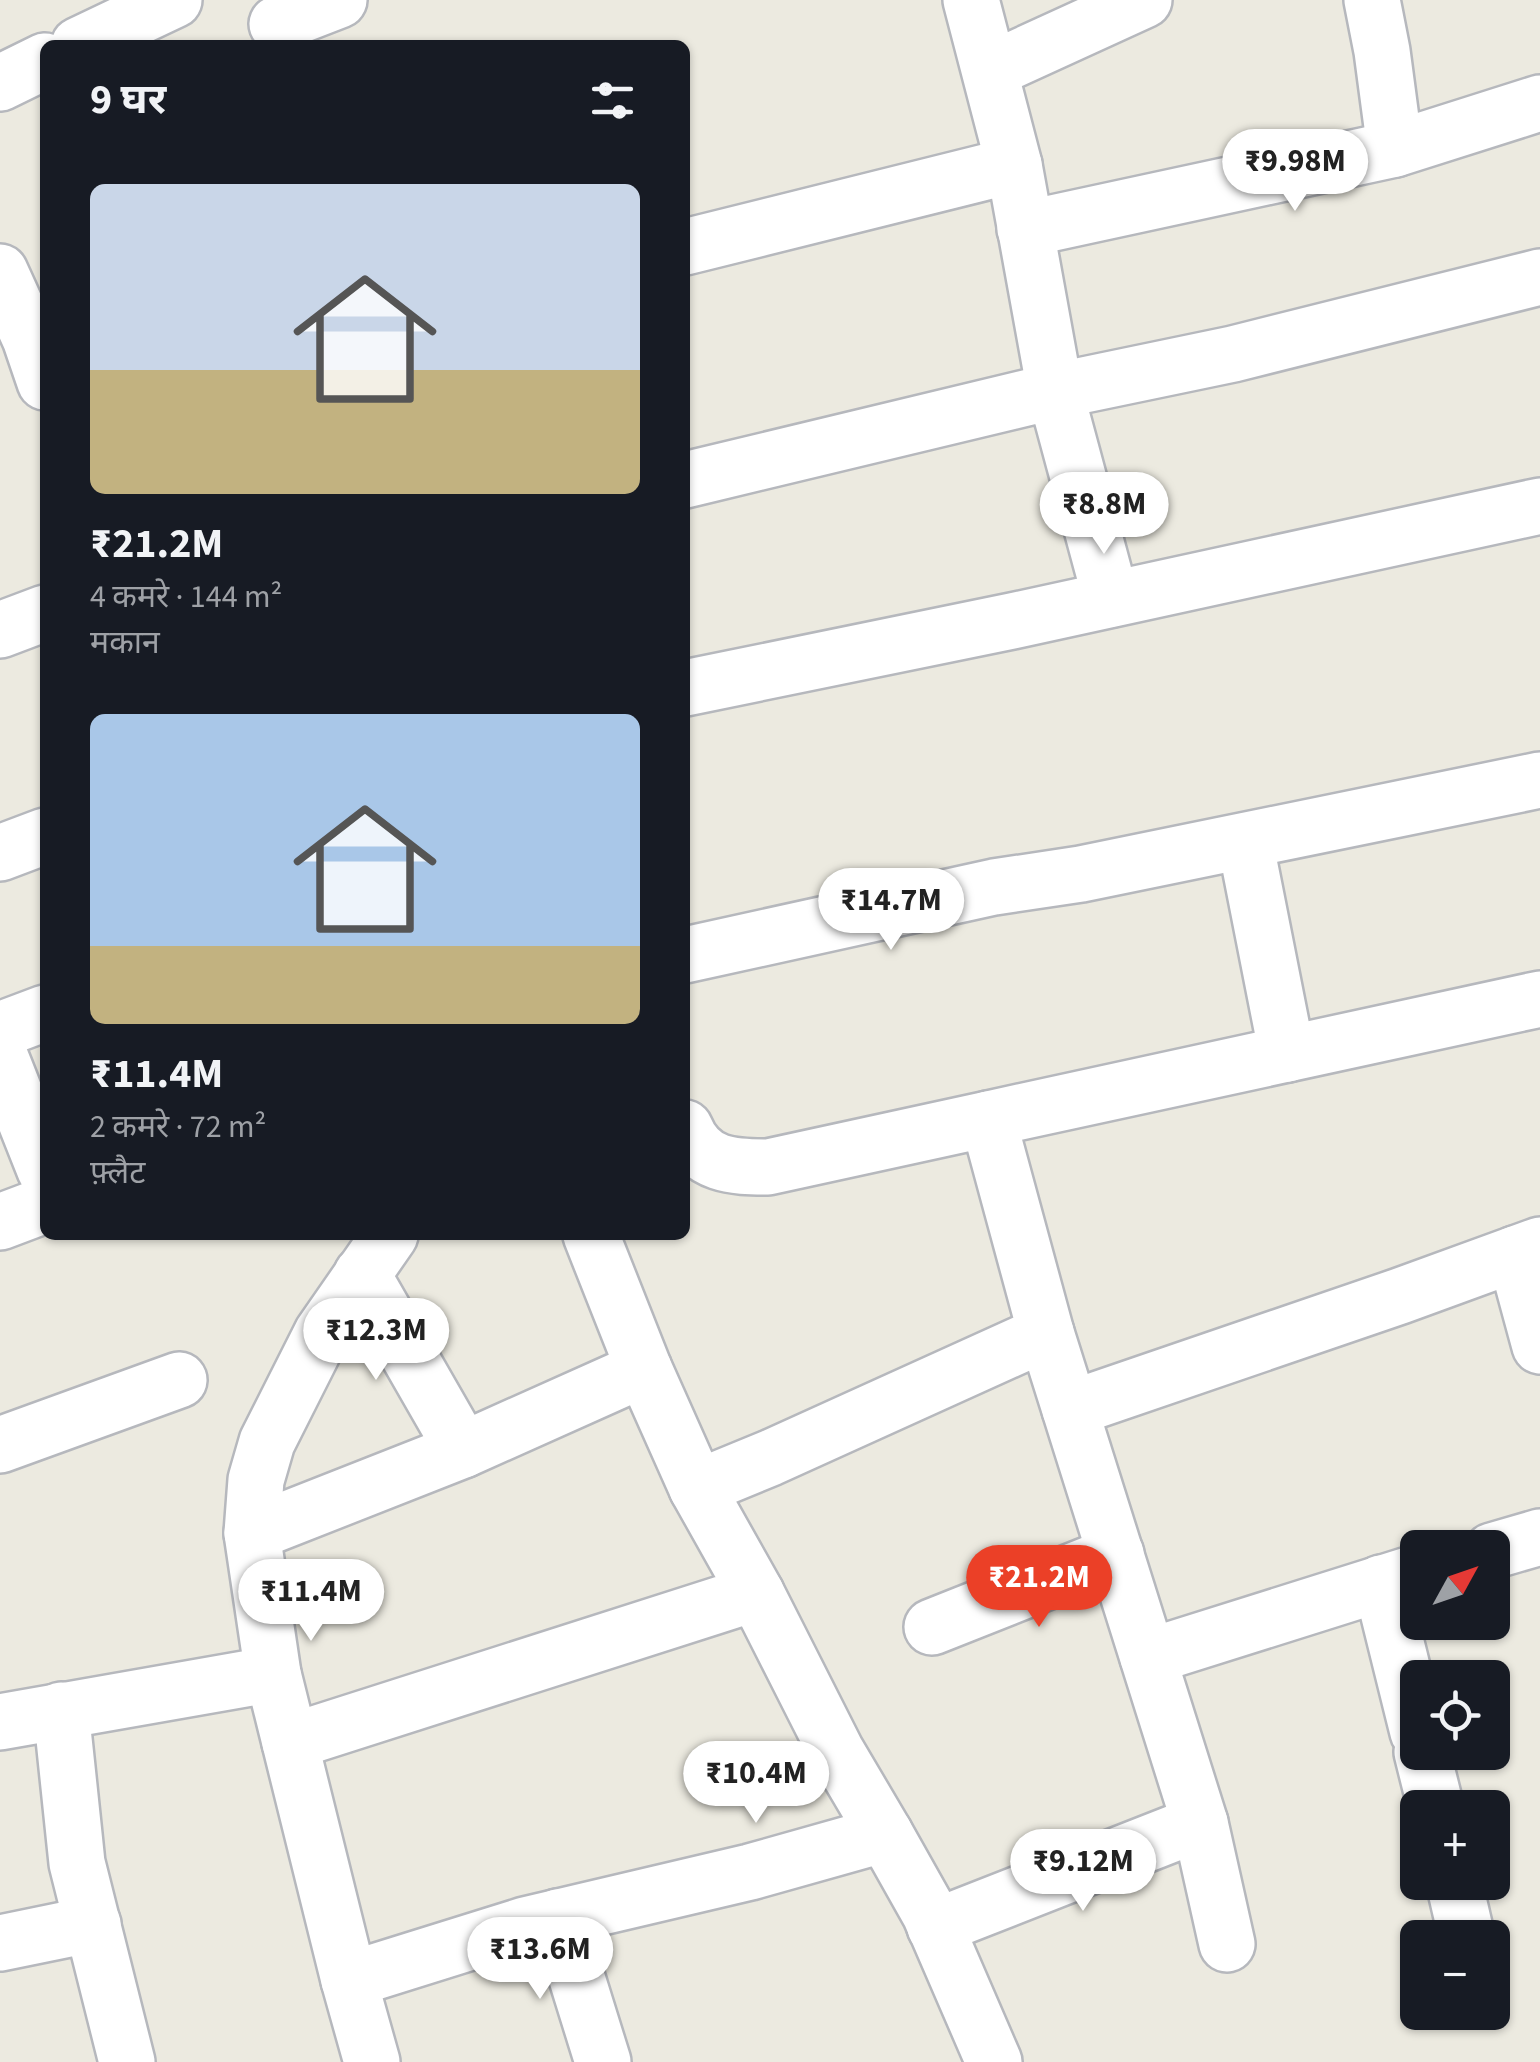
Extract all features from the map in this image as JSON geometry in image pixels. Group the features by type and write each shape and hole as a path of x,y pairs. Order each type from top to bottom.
{"street":[{"path":"90,40 174,0"},
{"path":"276,23 339,0"},
{"path":"971,0 1014,165 1055,390 1112,599"},
{"path":"991,70 1144,0"},
{"path":"1372,0 1395,149"},
{"path":"0,83 40,64"},
{"path":"1025,230 1395,149 1540,104"},
{"path":"690,247 1014,165"},
{"path":"0,272 40,351"},
{"path":"690,479 1055,390 1232,354 1540,277"},
{"path":"690,687 1540,506"},
{"path":"0,630 40,615"},
{"path":"690,954 994,887 1082,874 1540,780"},
{"path":"0,853 40,838"},
{"path":"1244,840 1287,1054"},
{"path":"690,1140 710,1159 738,1167 768,1166 1540,999"},
{"path":"0,1030 40,1015"},
{"path":"0,1056 40,1157"},
{"path":"988,1119 1046,1334 1200,1823 1227,1944"},
{"path":"0,1222 40,1207"},
{"path":"592,1240 697,1488 756,1593 836,1751 935,1927 994,2062"},
{"path":"1070,1408 1527,1249 1540,1346"},
{"path":"376,1254 463,1450"},
{"path":"372,2062 272,1674 252,1533 256,1480 267,1442 322,1333 376,1254"},
{"path":"697,1488 1046,1334"},
{"path":"252,1533 463,1450 644,1368"},
{"path":"0,1445 178,1380"},
{"path":"1510,1545 1540,1537"},
{"path":"932,1626 1116,1554"},
{"path":"1148,1657 1399,1578 1409,1660"},
{"path":"290,1742 756,1593"},
{"path":"0,1722 272,1674"},
{"path":"61,1710 77,1864 127,2062"},
{"path":"935,1927 1200,1823"},
{"path":"350,1980 525,1925 750,1872 885,1834"},
{"path":"558,1917 602,2062"},
{"path":"0,1943 93,1924"}]}
